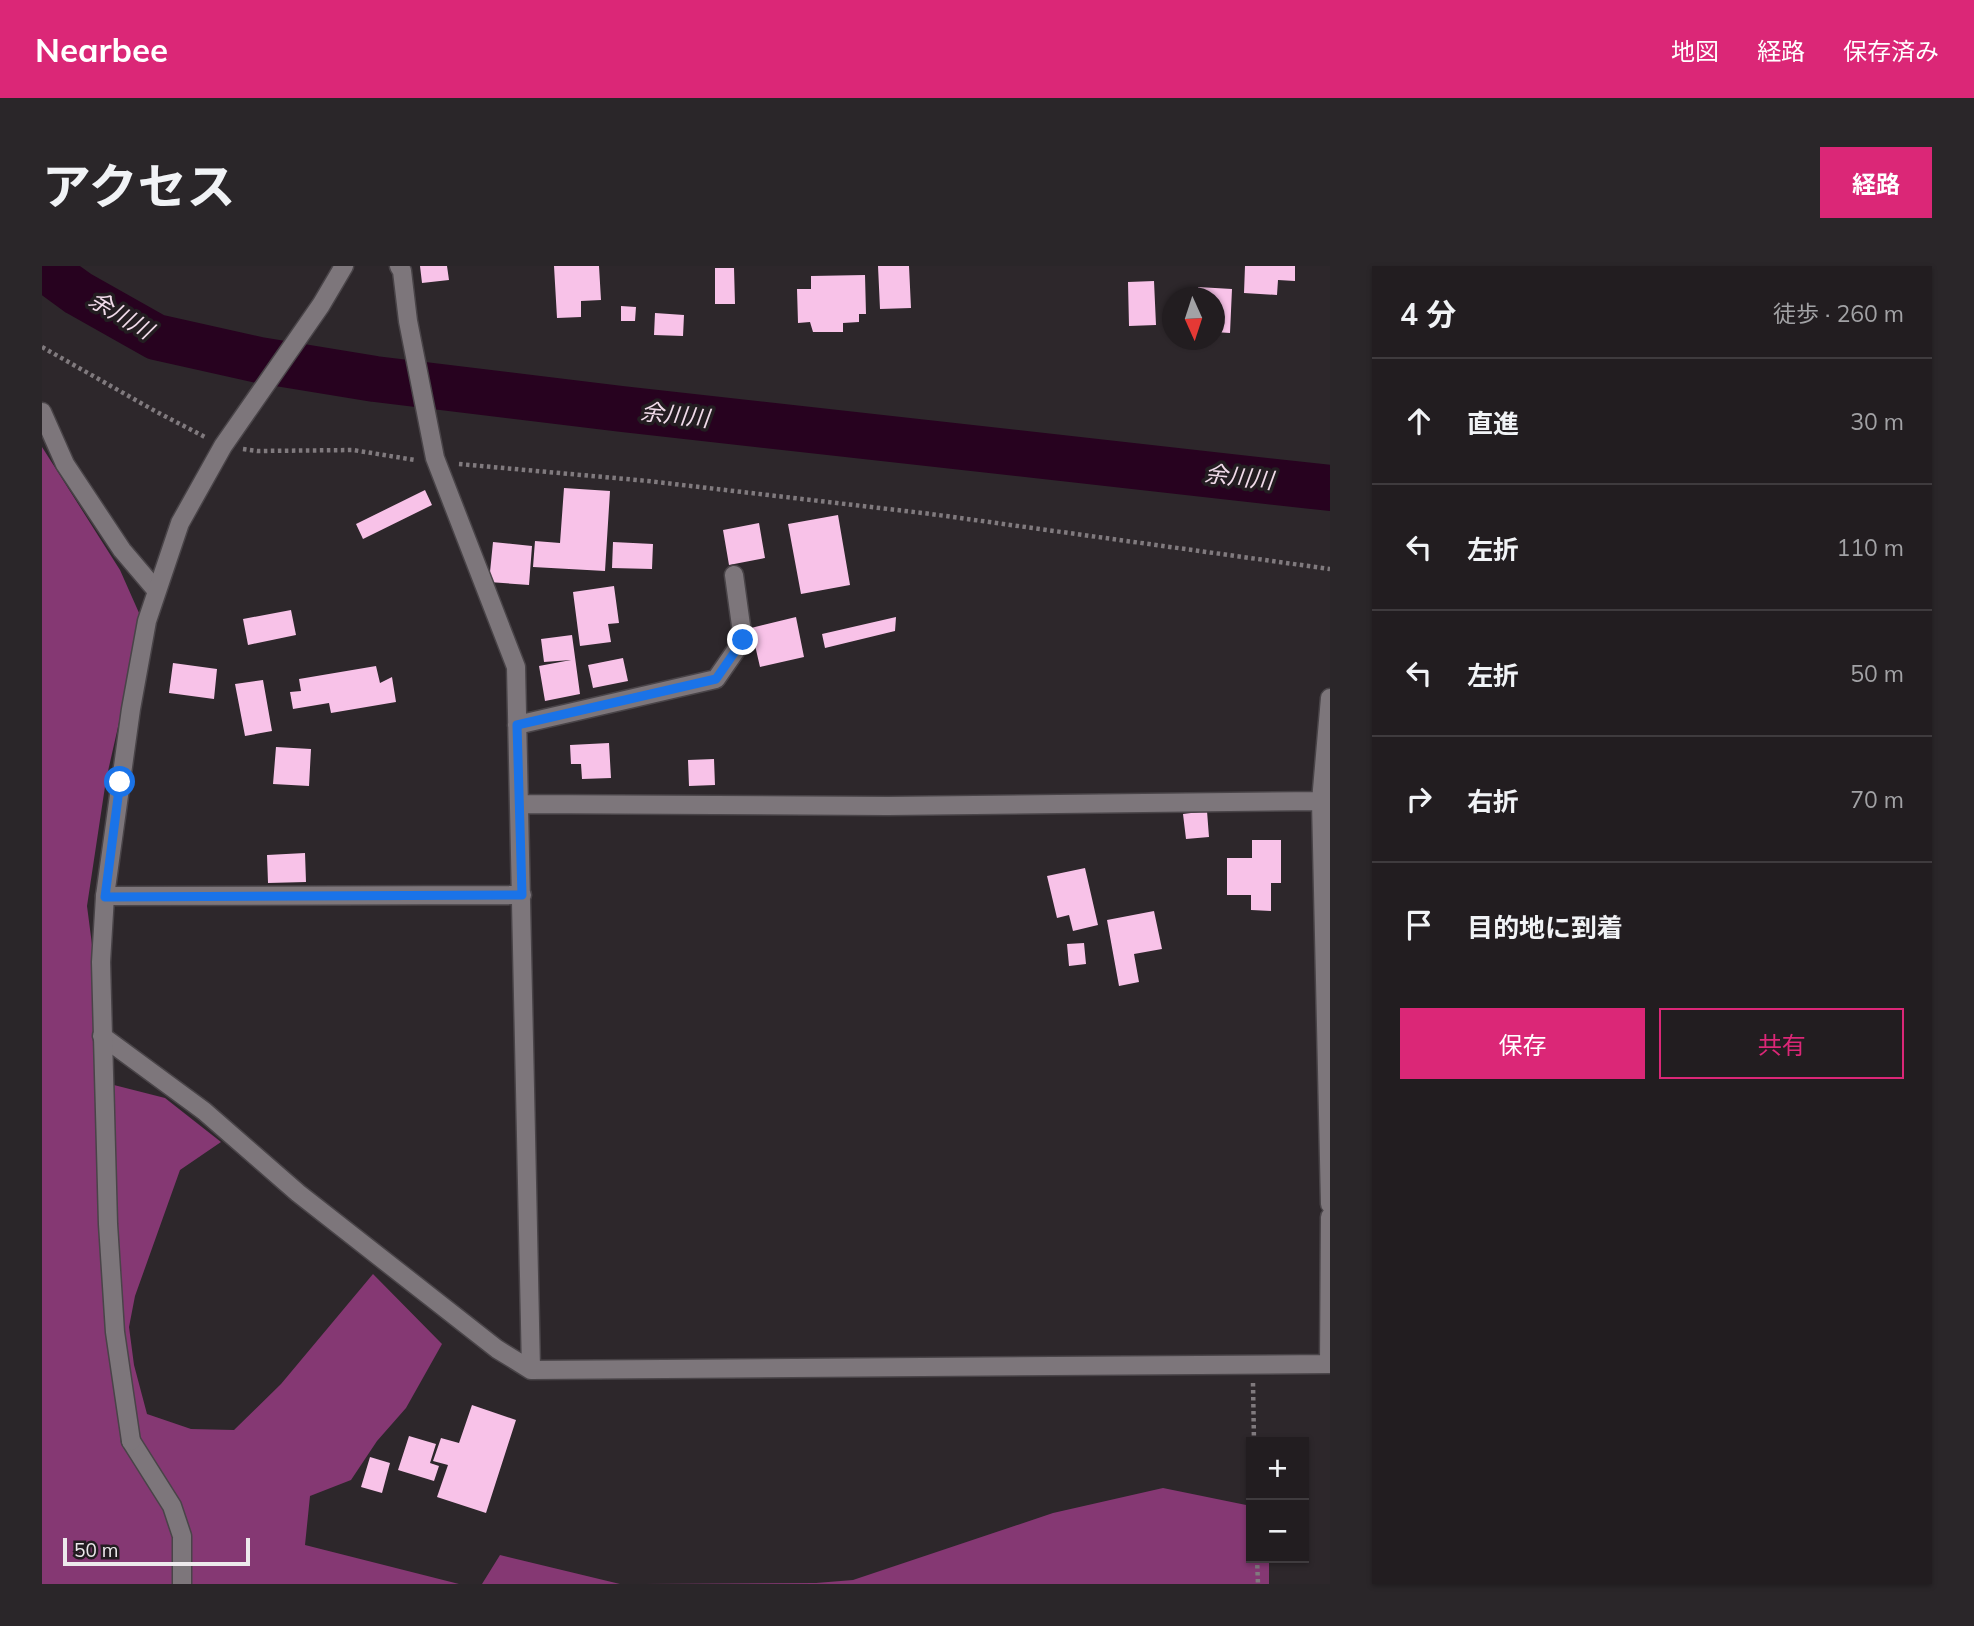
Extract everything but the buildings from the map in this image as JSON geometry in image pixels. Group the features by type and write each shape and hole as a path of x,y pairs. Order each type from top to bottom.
{"street":[{"path":"182,1584 182,1536 172,1506 131,1441 115,1332 108,1224 102,1036 101,962 105,897 131,709 147,621 180,523 228,438 321,305 344,266"},
{"path":"399,266 436,461 478,576 516,667 531,1370"},
{"path":"42,412 65,464 122,550 156,590"},
{"path":"517,725 716,679 743,640 734,575"},
{"path":"1330,698 1321,802 1330,1204"},
{"path":"520,804 888,806 1321,802"},
{"path":"105,897 522,895"},
{"path":"102,1036 204,1111 298,1193 497,1349 531,1370 1330,1364 1330,1217"}],"path":[{"path":"42,347 155,411 257,451 353,450 436,461 662,482 944,516 1330,569"},
{"path":"1253,1365 1254,1437"},
{"path":"1257,1563 1258,1584"}],"shaded area":[{"path":"42,447 120,570 151,640 125,696 106,780 87,906 110,1084 165,1098 221,1142 180,1170 135,1296 129,1327 134,1365 147,1414 191,1429 234,1430 281,1384 373,1274 442,1344 406,1408 377,1441 351,1480 310,1496 305,1545 459,1584 42,1584"},
{"path":"1163,1488 1246,1505 1246,1563 1269,1563 1269,1584 643,1584 816,1583 853,1580 1053,1513"},
{"path":"500,1555 620,1584 482,1584"}],"waterway":[{"name":"余川川","path":"42,267 78,293 156,337 259,360 375,379 622,409 1330,488"}],"route":[{"path":"120,782 105,897 522,895 517,725 716,679 743,640"}]}
